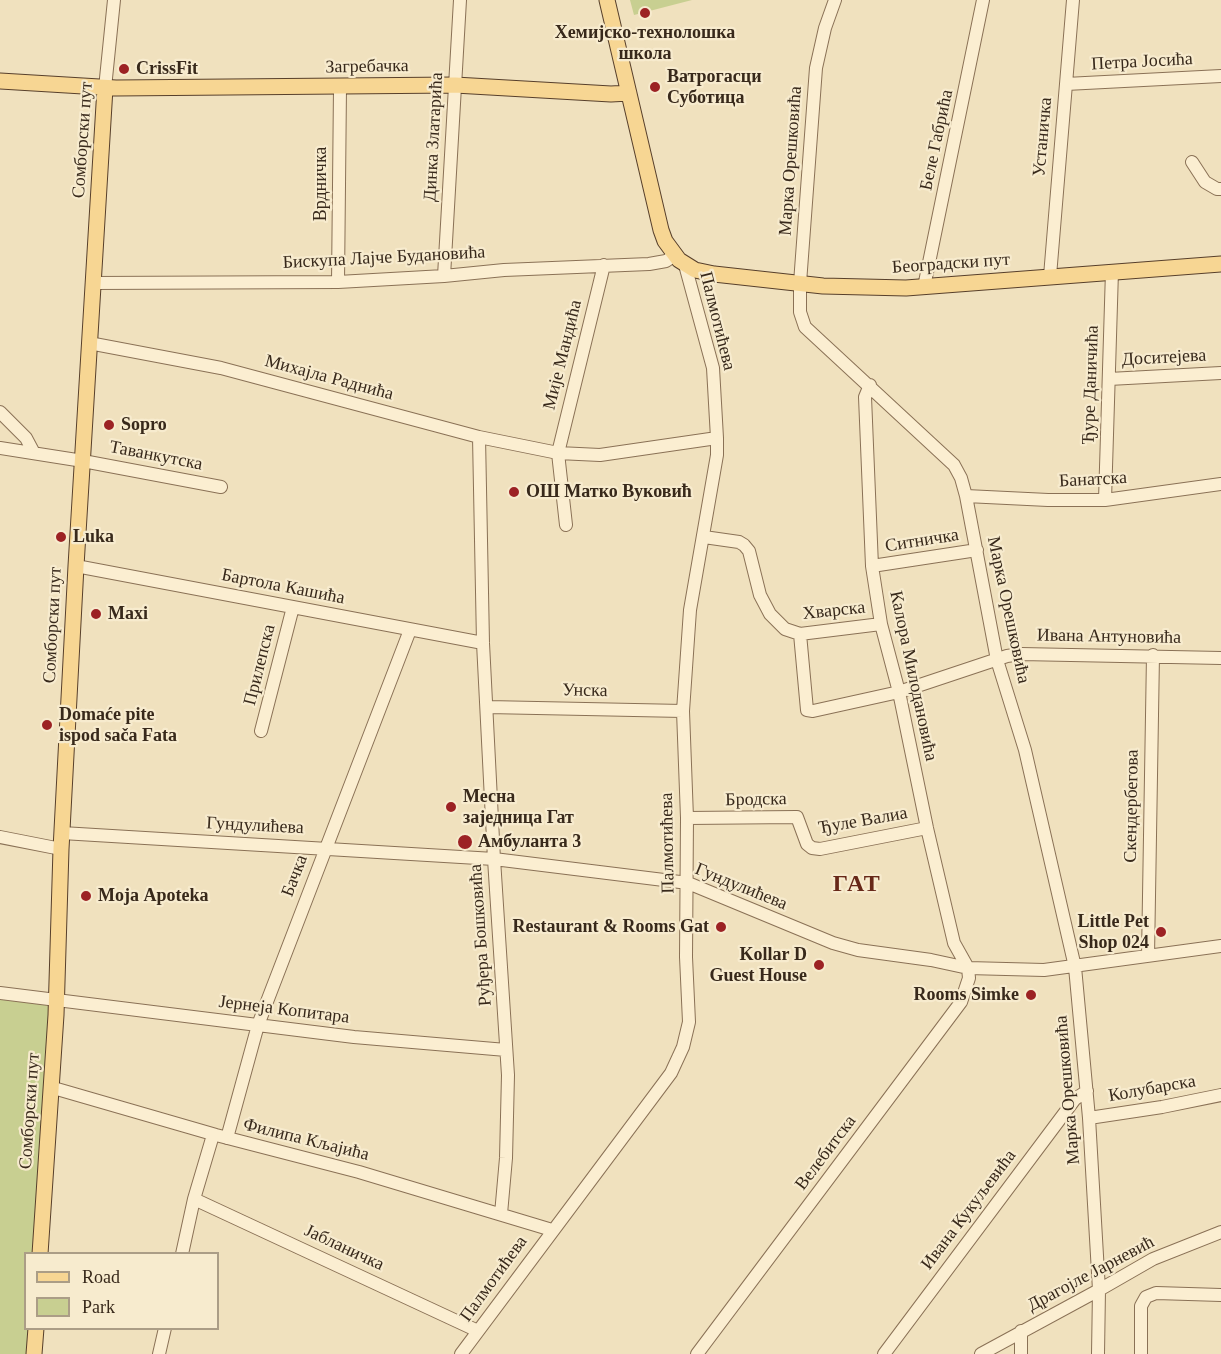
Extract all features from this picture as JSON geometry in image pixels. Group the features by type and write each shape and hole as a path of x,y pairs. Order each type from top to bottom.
{"main road":[{"path":"607,0 661,230 665,241 680,260"},
{"name":"Загребачка","path":"0,81 105,87 340,88 455,85 611,94 629,93"},
{"name":"Сомборски пут","path":"40,1252 57,1000 61,849 105,87"},
{"name":"Београдски пут","path":"680,260 714,274 870,288 924,287 1221,264"},
{"path":"34,1354 36,1330"}],"street":[{"name":"Сомборски пут","path":"105,87 114,0"},
{"name":"Динка Златарића","path":"444,276 460,0"},
{"name":"Марка Орешковића","path":"835,0 825,28 816,68 800,283 800,312 805,327 954,465 961,478 997,660 1025,750 1075,967 1089,1118 1099,1290 1098,1354"},
{"name":"Беле Габрића","path":"924,287 983,0"},
{"name":"Устаничка","path":"1050,276 1073,0"},
{"name":"Петра Јосића","path":"1066,84 1221,76"},
{"name":"Врдничка","path":"338,282 340,88"},
{"path":"1192,162 1205,182 1221,189"},
{"name":"Бискупа Лајче Будановића","path":"93,283 338,282 504,270 649,264 680,260"},
{"name":"Палмотићева","path":"461,1354 671,1073 683,1047 689,1022 686,957 687,818 683,711 690,610 717,455 717,438 713,368 680,260"},
{"name":"Мије Мандића","path":"558,453 604,265"},
{"name":"Ђуре Даничића","path":"1105,500 1112,271"},
{"name":"Михајла Раднића","path":"89,343 221,368 479,437 558,453 600,455 717,438"},
{"name":"Доситејева","path":"1108,379 1221,373"},
{"name":"Калора Милодановића","path":"870,385 865,397 872,566 882,624 954,943 968,968"},
{"path":"0,412 26,438 34,453"},
{"name":"Руђера Бошковића","path":"479,437 483,643 508,1110 501,1214"},
{"name":"Таванкутска","path":"0,448 221,487"},
{"path":"558,453 566,525"},
{"name":"Банатска","path":"966,496 1105,500 1221,484"},
{"name":"Хварска","path":"704,537 744,544 749,551 760,595 770,614 785,629 800,634 882,624"},
{"name":"Ситничка","path":"872,566 977,550"},
{"name":"Бартола Кашића","path":"76,566 483,643"},
{"name":"Прилепска","path":"261,731 293,607"},
{"name":"Бачка","path":"227,1138 258,1025 410,630"},
{"name":"Ивана Антуновића","path":"800,634 807,710 813,711 899,692 1021,654 1037,652 1221,658"},
{"name":"Скендербегова","path":"1148,956 1153,656"},
{"name":"Унска","path":"488,707 683,711"},
{"name":"Бродска","path":"687,818 797,817 807,844"},
{"name":"Ђуле Валиа","path":"807,844 812,848 820,849 927,828"},
{"name":"Гундулићева","path":"62,833 494,859 687,883 833,943 868,952 931,960 968,968 1044,970 1221,946"},
{"path":"0,837 61,849"},
{"name":"Велебитска","path":"697,1354 962,1002 969,978 968,968"},
{"name":"Јернеја Копитара","path":"0,993 387,1041 506,1050"},
{"name":"Филипа Кљајића","path":"50,1087 213,1135 359,1172 552,1230"},
{"name":"Ивана Кукуљевића","path":"884,1354 1075,1099 1087,1091"},
{"name":"Колубарска","path":"1089,1118 1221,1095"},
{"path":"182,1252 194,1198 213,1135"},
{"name":"Јабланичка","path":"194,1198 478,1331"},
{"name":"Драгојле Јарневић","path":"981,1354 1153,1259 1221,1232"},
{"path":"1141,1354 1141,1306 1146,1297 1156,1293 1221,1295"},
{"path":"159,1354 165,1330"},
{"path":"1021,1354 1022,1331"}],"green space":[{"path":"630,0 692,0 634,15"},
{"path":"0,996 50,1004 35,1252 24,1252 24,1330 30,1330 29,1354 0,1354"}],"place":[{"name":"Хемијско-технолошка школа","path":"645,13"},
{"name":"CrissFit","path":"124,69"},
{"name":"Ватрогасци Суботица","path":"655,87"},
{"name":"Sopro","path":"109,425"},
{"name":"ОШ Матко Вуковић","path":"514,492"},
{"name":"Luka","path":"61,537"},
{"name":"Maxi","path":"96,614"},
{"name":"Domaće pite ispod sača Fata","path":"47,725"},
{"name":"Месна заједница Гат","path":"451,807"},
{"name":"Амбуланта 3","path":"465,842"},
{"name":"Moja Apoteka","path":"86,896"},
{"name":"Restaurant & Rooms Gat","path":"721,927"},
{"name":"Little Pet Shop 024","path":"1161,932"},
{"name":"Kollar D Guest House","path":"819,965"},
{"name":"Rooms Simke","path":"1031,995"}],"district":[{"name":"ГАТ","path":"857,885"}]}
